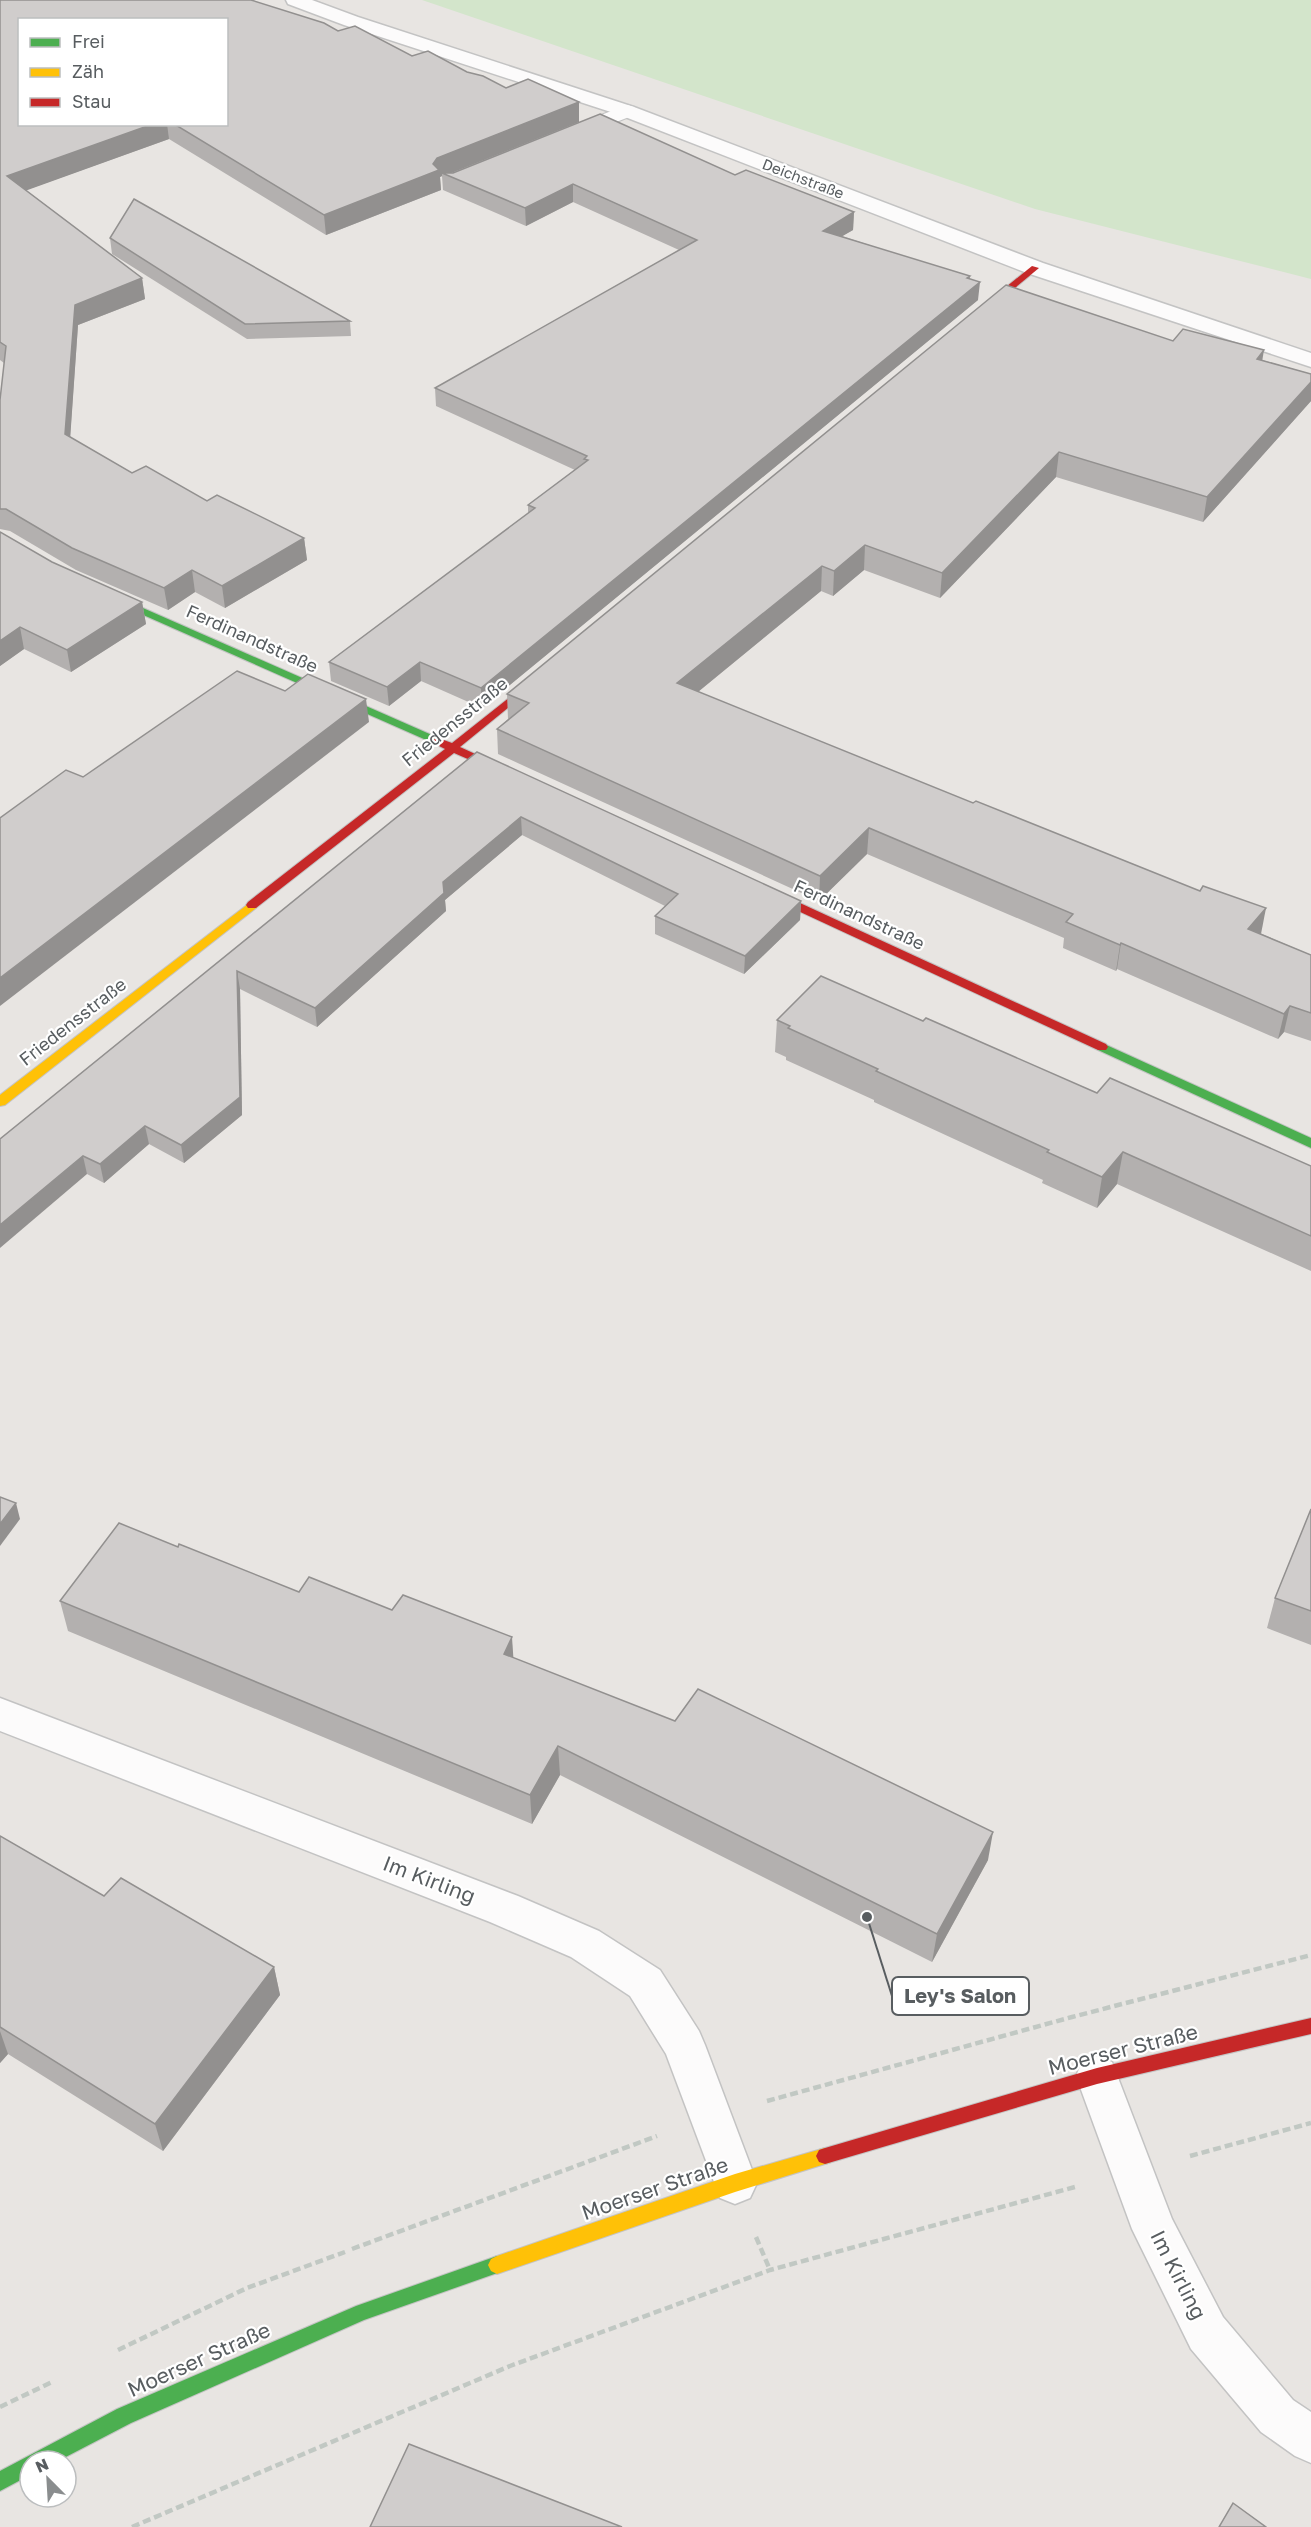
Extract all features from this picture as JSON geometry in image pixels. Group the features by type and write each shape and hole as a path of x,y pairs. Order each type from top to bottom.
{"street":[{"name":"Deichstraße","path":"295,0 351,21 627,111 1035,268 1311,360"},
{"path":"970,321 1035,268"},
{"name":"Ferdinandstraße","path":"88,586 529,782"},
{"name":"Friedensstraße","path":"0,1102 454,747 555,664"},
{"name":"Ferdinandstraße","path":"742,881 1311,1143"},
{"name":"Im Kirling","path":"0,1714 504,1909 585,1944 645,1983 684,2045 735,2183"},
{"name":"Moerser Straße","path":"61,2449 124,2416 362,2312 735,2183 1097,2076 1311,2026"},
{"name":"Im Kirling","path":"1097,2076 1154,2229 1207,2333 1277,2416 1311,2440"},
{"path":"0,2481 18,2471"}],"lane":[{"path":"552,141 627,111"}],"path":[{"path":"132,2527 510,2366 770,2270 1311,2123"}],"green space":[{"path":"422,0 1311,0 1311,279 1035,209"}],"building":[{"path":"0,0 251,0 324,23 338,31 355,26 412,56 428,51 467,72 483,76 506,88 528,79 579,102 437,158 433,164 439,170 324,215 177,126 228,126 228,18 18,18 18,126 147,126 7,176 142,278 75,305 65,434 132,473 146,466 207,501 217,495 304,538 222,586 192,570 164,588 72,548 6,509 0,509 0,400 6,346 0,342"},
{"path":"600,114 735,175 746,170 854,212 823,231 970,276 967,278 980,282 481,688 420,662 387,687 329,662 535,508 528,505 588,460 584,459 587,456 435,388 697,240 573,184 525,208 442,173 453,173"},
{"path":"134,199 350,321 245,324 110,238"},
{"path":"1006,285 1173,341 1183,329 1264,350 1257,359 1311,374 1311,382 1207,497 1059,452 942,573 865,545 834,571 822,566 677,683 973,803 976,801 1200,891 1203,886 1266,908 1248,929 1311,955 1311,1013 1290,1006 1284,1014 1121,943 1120,945 1066,922 1073,914 869,828 820,876 497,729 529,703 507,694"},
{"path":"0,532 52,562 142,602 67,650 20,627 0,641"},
{"path":"237,671 285,691 308,674 366,699 0,978 0,818 66,770 83,777"},
{"path":"477,752 801,901 745,956 655,916 678,894 521,817 443,882 444,893 315,1008 237,971 240,1097 181,1145 145,1126 100,1164 83,1156 0,1225 0,1139"},
{"path":"821,976 923,1021 926,1018 1097,1093 1110,1078 1311,1166 1311,1236 1123,1152 1102,1177 1047,1152 1049,1150 876,1071 878,1069 788,1028 790,1026 777,1020"},
{"path":"0,1497 16,1503 0,1524"},
{"path":"1311,1509 1311,1611 1275,1598"},
{"path":"119,1523 178,1547 179,1544 299,1592 309,1577 392,1610 403,1595 512,1637 504,1654 675,1721 698,1689 993,1832 937,1934 558,1746 530,1795 60,1601"},
{"path":"0,1836 104,1896 121,1878 274,1967 155,2124 0,2027"},
{"path":"409,2444 622,2527 370,2527"},
{"path":"1233,2503 1266,2527 1219,2527"}],"traffic: fast":[{"path":"102,593 437,741"},
{"path":"1102,1047 1311,1143"},
{"path":"61,2449 124,2416 362,2312 497,2265"},
{"path":"0,2481 18,2471"}],"traffic: slow":[{"path":"0,1102 252,905"},
{"path":"497,2265 735,2183 825,2156"}],"traffic: jam":[{"path":"978,314 1035,268"},
{"path":"252,905 454,747 543,674"},
{"path":"437,741 513,775"},
{"path":"759,888 1102,1047"},
{"path":"825,2156 1097,2076 1311,2026"}],"place":[{"name":"Ley's Salon","path":"867,1917"}]}
